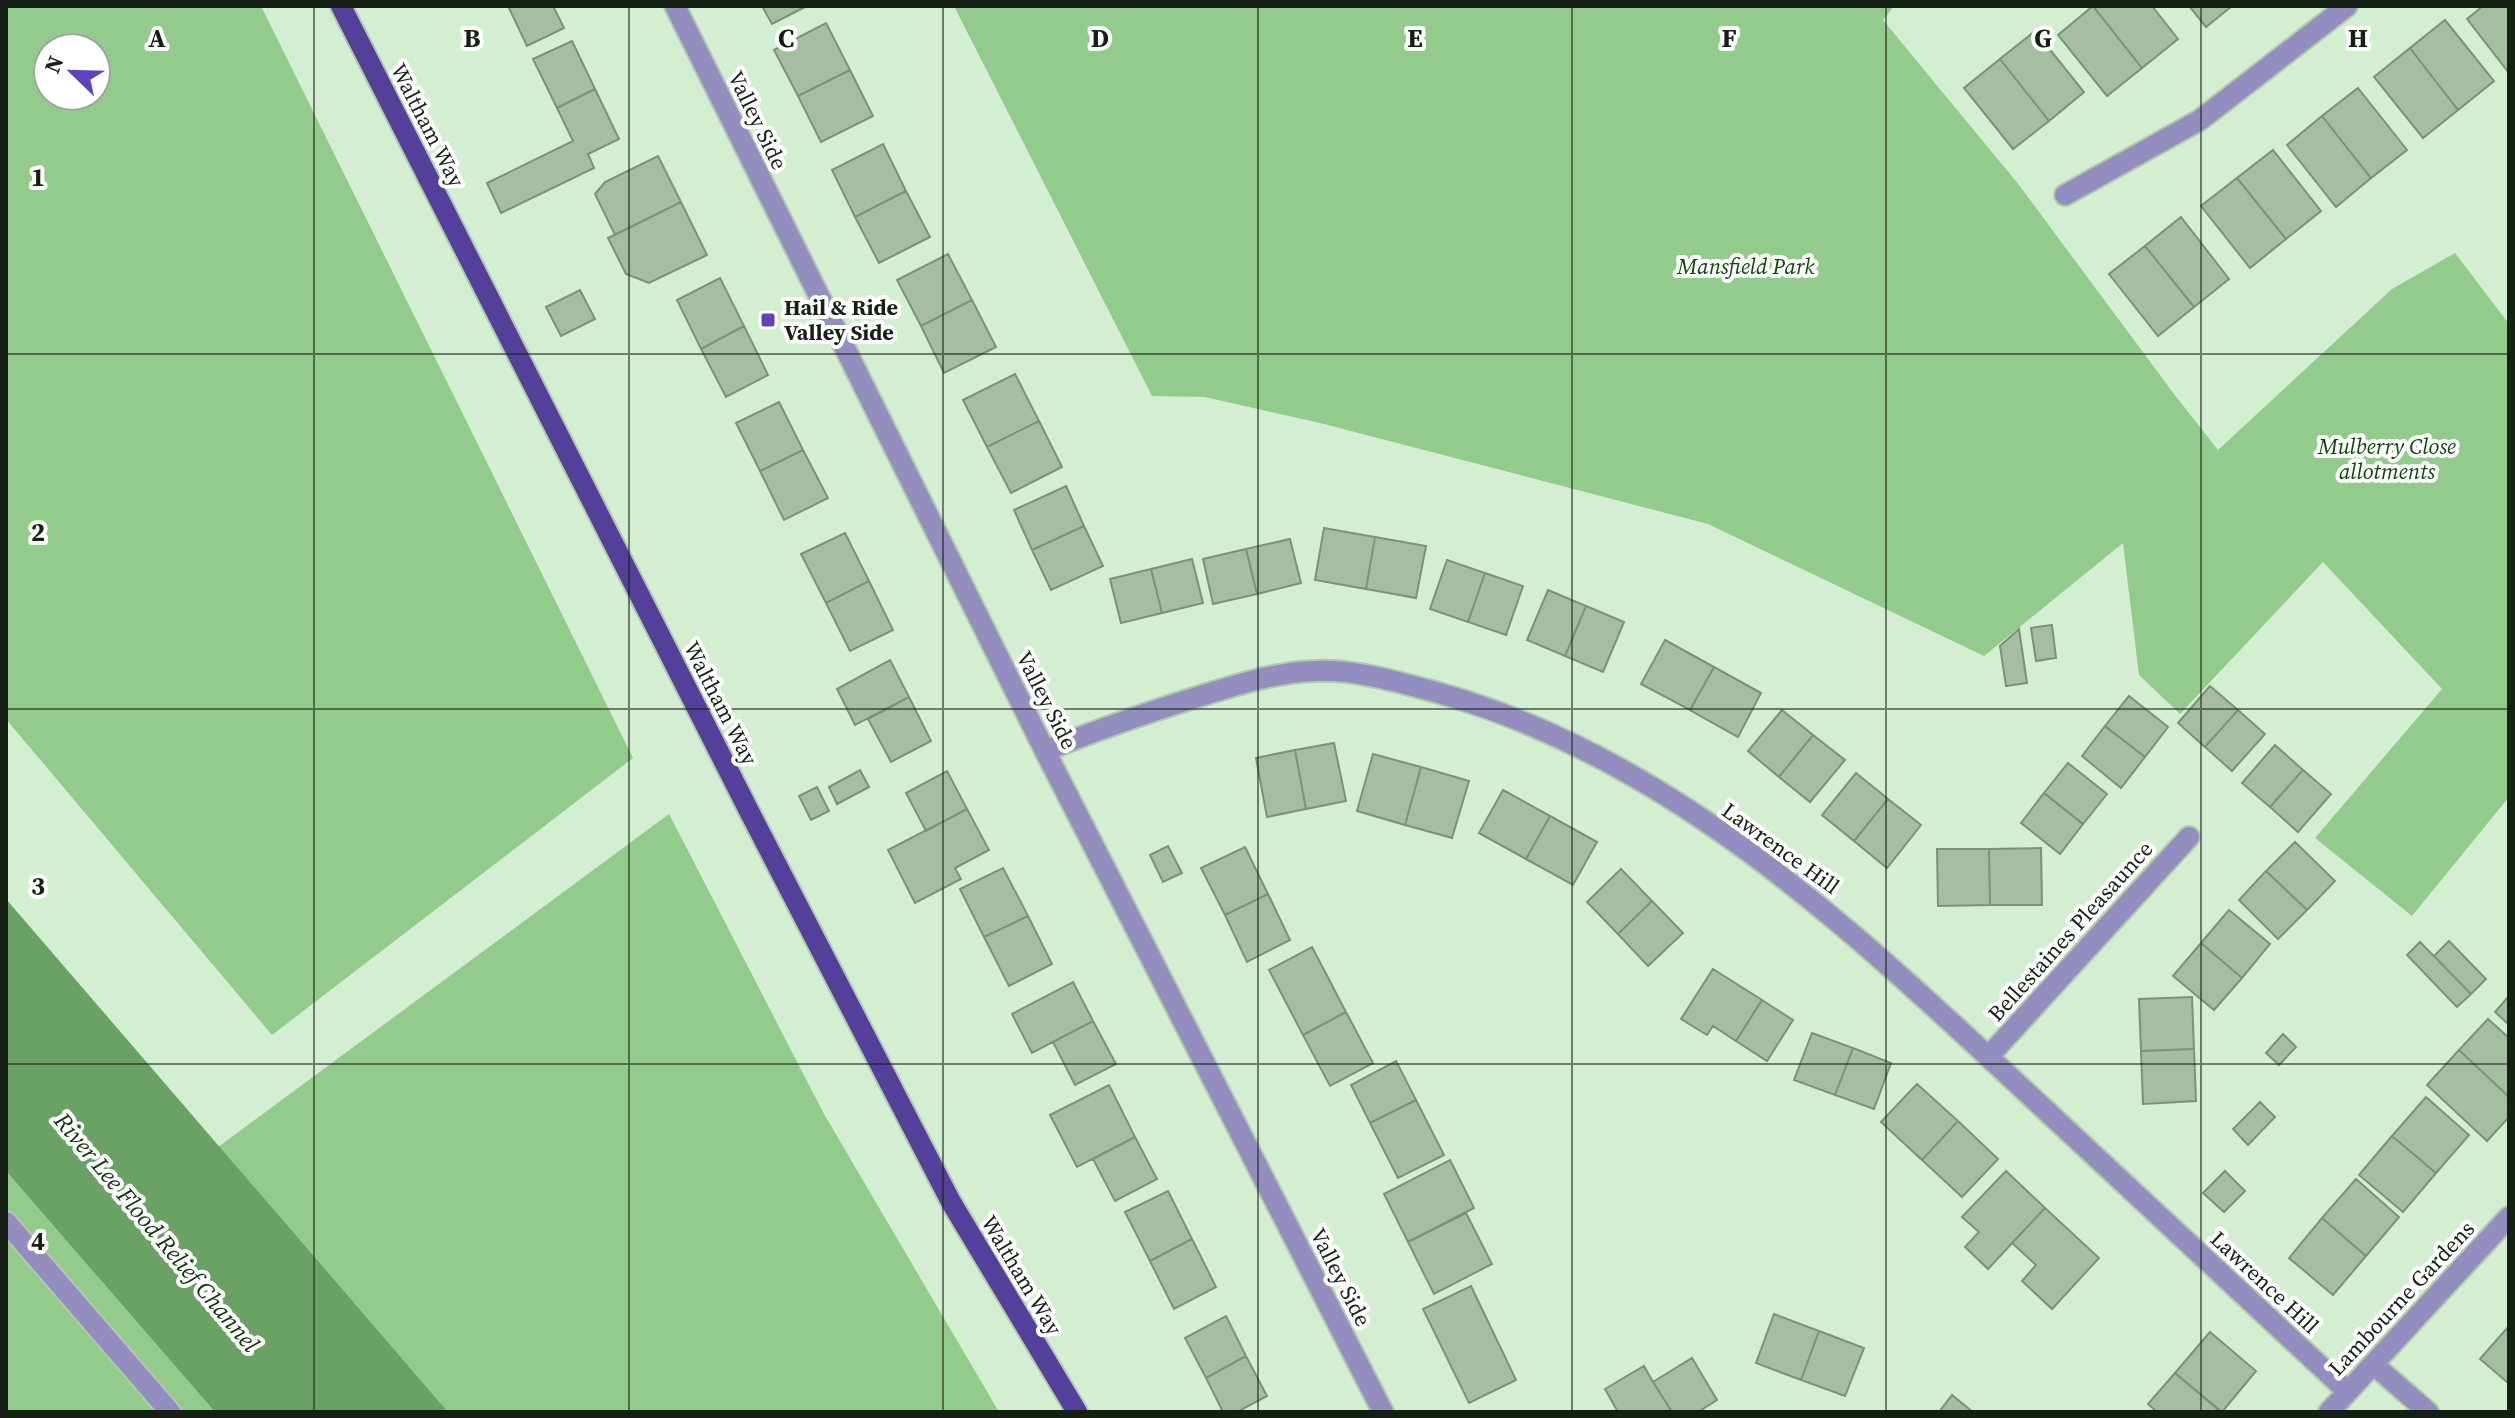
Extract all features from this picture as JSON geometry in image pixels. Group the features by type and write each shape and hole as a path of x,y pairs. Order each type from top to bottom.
{"main road":[{"name":"Waltham Way","path":"341,6 734,783 951,1202 1077,1412"}],"street":[{"name":"Valley Side","path":"675,6 1045,751 1383,1412"},
{"path":"2065,195 2200,120 2347,6"},
{"name":"Lawrence Hill","path":"1045,751 1118,722 1246,682 1317,670 1389,679 1479,704 1633,775 1730,837 1830,913 2347,1391"},
{"name":"Bellestaines Pleasaunce","path":"1988,1057 2189,837"},
{"name":"Lambourne Gardens","path":"2329,1412 2509,1217"},
{"path":"6,1222 170,1412"},
{"path":"2373,1364 2428,1412"}],"green space":[{"path":"6,6 261,6 633,758 272,1035 6,719"},
{"name":"Mansfield Park","path":"954,6 1894,6 1883,20 2019,185 2218,450 2392,289 2455,253 2509,324 2509,797 2412,916 2315,838 2442,689 2323,562 2180,714 2139,675 2123,543 1984,656 1708,524 1320,423 1205,397 1152,396"},
{"path":"669,814 824,1114 999,1412 448,1412 218,1147"},
{"path":"6,1171 215,1412 6,1412"}],"water":[{"name":"River Lee Flood Relief Channel","path":"6,899 448,1412 215,1412 6,1171"}],"building":[{"path":"508,6 553,6 564,28 527,46"},
{"path":"762,6 807,6 772,24"},
{"path":"2093,6 2152,6 2178,39 2142,68"},
{"path":"2093,6 2142,68 2107,96 2058,35"},
{"path":"2189,6 2232,6 2206,27"},
{"path":"2483,6 2509,6 2509,73 2467,19"},
{"path":"2445,20 2494,81 2458,110 2410,48"},
{"path":"826,23 850,70 798,96 774,50"},
{"path":"2035,31 2084,92 2049,121 2000,59"},
{"path":"572,41 595,89 557,108 533,59"},
{"path":"2410,48 2458,110 2423,138 2374,77"},
{"path":"2000,59 2049,121 2013,149 1964,88"},
{"path":"850,70 873,116 821,142 798,96"},
{"path":"2358,88 2407,150 2371,178 2322,116"},
{"path":"595,89 619,139 588,154 594,168 501,213 487,183 573,141 557,108"},
{"path":"2322,116 2371,178 2336,207 2287,145"},
{"path":"883,144 906,191 855,217 832,170"},
{"path":"2273,150 2321,211 2286,239 2237,178"},
{"path":"658,156 681,202 615,235 595,194 605,182"},
{"path":"2237,178 2286,239 2250,268 2201,206"},
{"path":"906,191 930,237 879,263 855,217"},
{"path":"681,202 707,255 649,283 626,274 608,238"},
{"path":"2181,217 2229,279 2194,307 2145,246"},
{"path":"2145,246 2194,307 2158,336 2109,274"},
{"path":"948,254 972,300 921,326 897,280"},
{"path":"720,278 744,326 701,349 677,300"},
{"path":"580,290 595,319 561,336 546,307"},
{"path":"972,300 996,347 944,373 921,326"},
{"path":"744,326 768,375 726,397 701,349"},
{"path":"1015,374 1039,421 987,447 963,400"},
{"path":"779,402 803,450 760,471 736,423"},
{"path":"1039,421 1062,467 1011,493 987,447"},
{"path":"803,450 828,498 784,520 760,471"},
{"path":"1066,486 1084,526 1032,550 1014,510"},
{"path":"1084,526 1103,566 1051,590 1032,550"},
{"path":"1324,528 1375,537 1366,589 1315,580"},
{"path":"845,533 869,581 826,603 801,554"},
{"path":"1375,537 1426,546 1416,598 1366,589"},
{"path":"1290,539 1301,583 1257,594 1246,549"},
{"path":"1246,549 1257,594 1213,604 1203,559"},
{"path":"1192,559 1203,603 1162,613 1151,569"},
{"path":"1447,560 1485,573 1468,622 1430,609"},
{"path":"1151,569 1162,613 1121,623 1110,579"},
{"path":"1485,573 1523,586 1506,635 1468,622"},
{"path":"869,581 893,630 850,651 826,603"},
{"path":"1548,590 1586,606 1565,656 1527,640"},
{"path":"1586,606 1624,622 1603,672 1565,656"},
{"path":"2052,625 2056,658 2036,661 2031,628"},
{"path":"2019,629 2027,683 2006,686 2000,646"},
{"path":"1665,640 1714,667 1690,710 1641,684"},
{"path":"890,660 909,697 855,725 837,689"},
{"path":"1714,667 1761,693 1738,737 1690,710"},
{"path":"2210,686 2238,710 2205,747 2178,723"},
{"path":"2129,696 2168,727 2145,757 2105,726"},
{"path":"909,697 931,741 891,762 868,719"},
{"path":"1782,710 1813,735 1779,777 1748,751"},
{"path":"2238,710 2265,734 2232,771 2205,747"},
{"path":"2105,726 2145,757 2121,788 2082,756"},
{"path":"1813,735 1845,760 1810,802 1779,777"},
{"path":"1334,743 1346,801 1306,809 1295,750"},
{"path":"2275,745 2303,770 2270,807 2242,783"},
{"path":"1295,750 1306,809 1267,817 1256,758"},
{"path":"1373,754 1421,767 1405,825 1357,811"},
{"path":"2068,763 2107,794 2083,824 2044,793"},
{"path":"1421,767 1469,781 1452,838 1405,825"},
{"path":"860,770 869,787 837,804 829,787"},
{"path":"2303,770 2331,794 2298,832 2270,807"},
{"path":"947,771 967,809 926,831 906,793"},
{"path":"1856,773 1888,799 1854,841 1822,815"},
{"path":"817,787 829,811 811,820 799,796"},
{"path":"1503,790 1550,816 1526,859 1479,833"},
{"path":"2044,793 2083,824 2060,854 2021,823"},
{"path":"1888,799 1921,825 1887,868 1854,841"},
{"path":"967,809 989,850 955,868 961,879 915,903 888,850"},
{"path":"1550,816 1597,842 1573,885 1526,859"},
{"path":"2295,842 2335,881 2307,910 2266,871"},
{"path":"1168,846 1182,873 1163,882 1150,855"},
{"path":"1245,847 1268,894 1225,915 1201,868"},
{"path":"2041,848 2042,905 1990,905 1989,849"},
{"path":"1937,849 1989,849 1990,905 1938,906"},
{"path":"1003,868 1028,916 984,937 960,889"},
{"path":"1621,869 1652,901 1618,934 1587,902"},
{"path":"2266,871 2307,910 2278,939 2239,900"},
{"path":"1268,894 1290,940 1247,962 1225,915"},
{"path":"1652,901 1683,933 1648,966 1618,934"},
{"path":"2229,910 2270,944 2242,978 2201,943"},
{"path":"1028,916 1052,964 1009,986 984,937"},
{"path":"2449,941 2486,979 2471,994 2434,956"},
{"path":"2420,942 2471,994 2457,1007 2407,955"},
{"path":"2201,943 2242,978 2214,1010 2173,976"},
{"path":"1312,947 1346,1012 1303,1035 1269,970"},
{"path":"1713,969 1762,1000 1736,1041 1713,1026 1707,1035 1681,1019"},
{"path":"1073,982 1093,1021 1032,1053 1012,1014"},
{"path":"2509,996 2509,1025 2495,1012"},
{"path":"2192,997 2194,1049 2141,1051 2139,999"},
{"path":"1762,1000 1793,1020 1767,1061 1736,1041"},
{"path":"1346,1012 1373,1063 1330,1086 1303,1035"},
{"path":"2488,1019 2509,1038 2509,1097 2459,1050"},
{"path":"1093,1021 1116,1064 1075,1085 1053,1042"},
{"path":"1812,1033 1853,1048 1835,1095 1794,1080"},
{"path":"2283,1034 2296,1047 2279,1065 2266,1053"},
{"path":"1853,1048 1891,1063 1874,1109 1835,1095"},
{"path":"2194,1049 2196,1101 2143,1104 2141,1051"},
{"path":"2459,1050 2509,1097 2509,1117 2487,1141 2427,1085"},
{"path":"1396,1061 1416,1100 1370,1123 1351,1085"},
{"path":"1917,1084 1958,1121 1922,1160 1881,1122"},
{"path":"1109,1085 1135,1137 1077,1167 1050,1115"},
{"path":"2426,1097 2469,1135 2436,1173 2392,1136"},
{"path":"1416,1100 1444,1155 1398,1178 1370,1123"},
{"path":"2260,1102 2275,1117 2248,1145 2233,1129"},
{"path":"1958,1121 1998,1159 1962,1197 1922,1160"},
{"path":"2392,1136 2436,1173 2403,1212 2359,1175"},
{"path":"1135,1137 1157,1179 1115,1201 1093,1159"},
{"path":"1450,1160 1474,1208 1408,1242 1384,1194"},
{"path":"2006,1171 2045,1208 1988,1269 1965,1247 1979,1232 1962,1217"},
{"path":"2225,1171 2245,1191 2224,1212 2203,1193"},
{"path":"2356,1179 2399,1217 2366,1256 2322,1218"},
{"path":"1168,1191 1192,1239 1150,1261 1125,1212"},
{"path":"2045,1208 2099,1258 2052,1309 2022,1281 2036,1265 2012,1243"},
{"path":"1466,1213 1492,1264 1434,1294 1408,1242"},
{"path":"2322,1218 2366,1256 2333,1295 2289,1258"},
{"path":"1192,1239 1216,1287 1174,1309 1150,1261"},
{"path":"1471,1286 1516,1380 1469,1403 1423,1309"},
{"path":"1774,1314 1819,1331 1801,1380 1756,1363"},
{"path":"1226,1316 1246,1356 1206,1378 1185,1338"},
{"path":"2509,1326 2509,1382 2508,1383 2480,1359"},
{"path":"1819,1331 1864,1348 1845,1396 1801,1380"},
{"path":"2210,1332 2256,1371 2222,1412 2175,1373"},
{"path":"1246,1356 1267,1396 1237,1412 1223,1412 1206,1378"},
{"path":"1692,1358 1717,1400 1698,1412 1672,1412 1653,1382"},
{"path":"1644,1366 1672,1412 1618,1412 1605,1389"},
{"path":"2175,1373 2221,1412 2157,1412 2148,1404"},
{"path":"1952,1395 1973,1412 1939,1412"}],"place":[{"name":"Hail & Ride Valley Side","path":"768,320"}],"park label":[{"name":"Mulberry Close allotments","path":"2387,458"}]}
